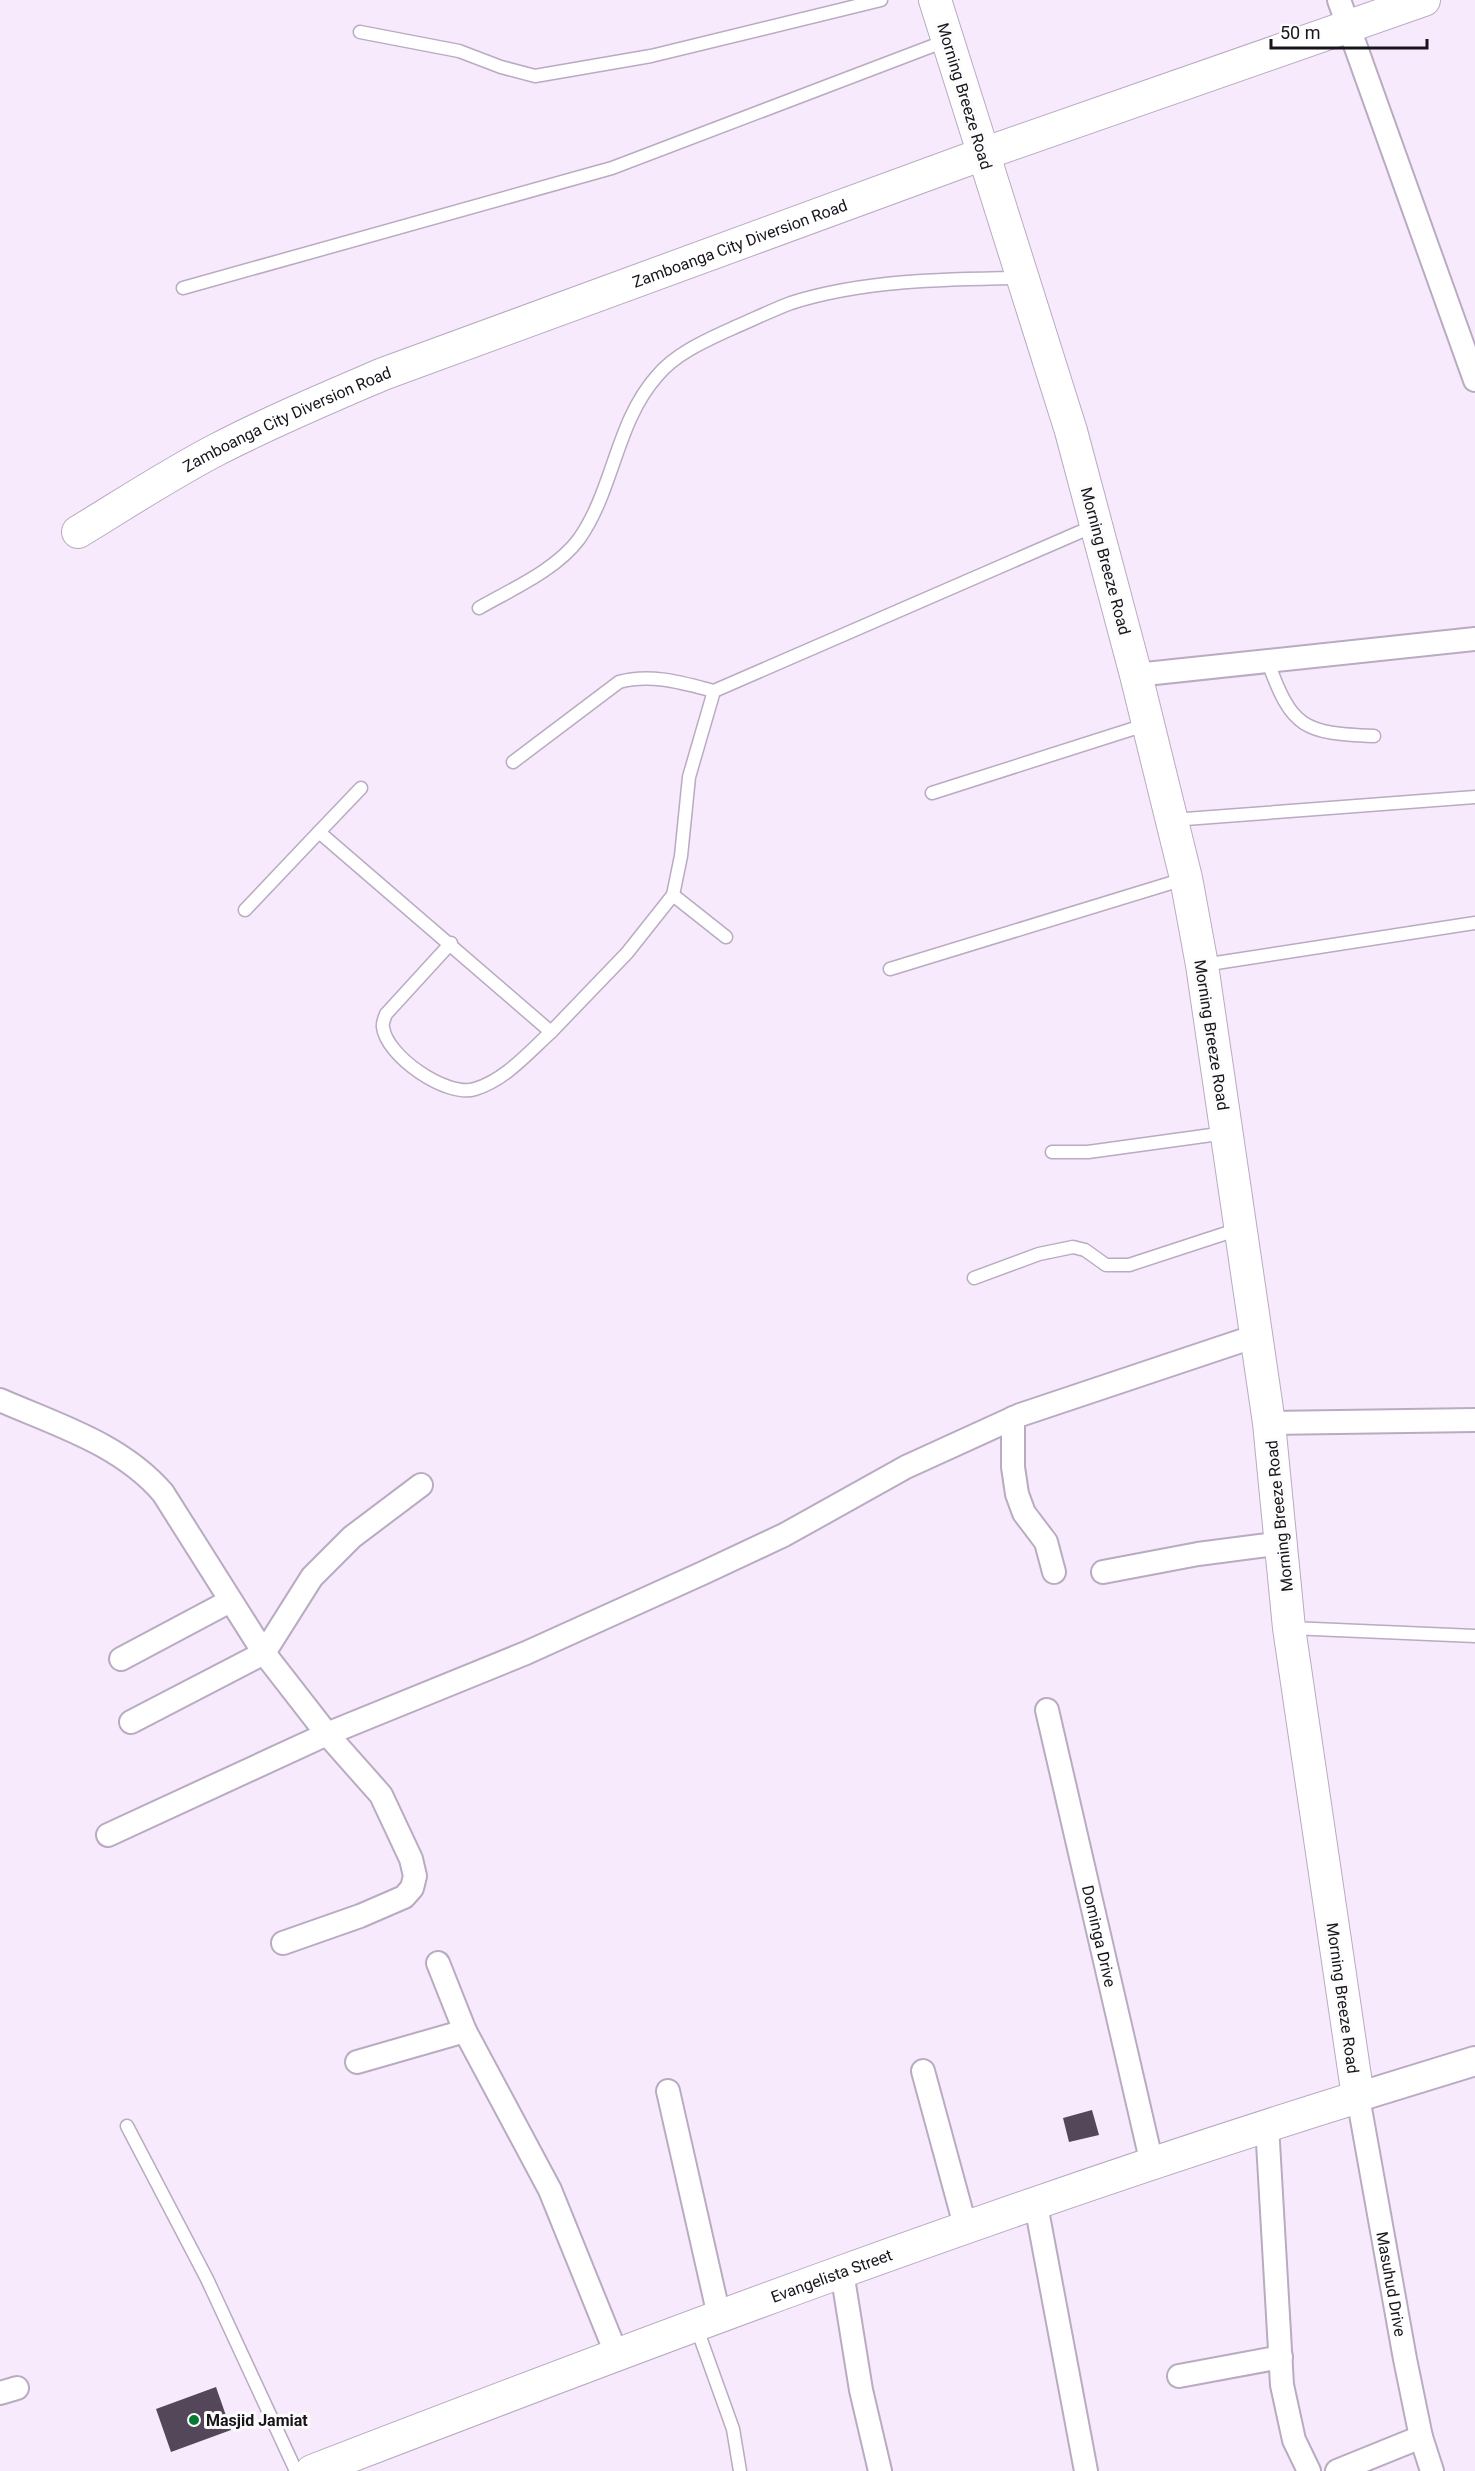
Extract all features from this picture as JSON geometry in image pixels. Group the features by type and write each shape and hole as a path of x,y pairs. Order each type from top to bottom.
{"main road":[{"name":"Morning Breeze Road","path":"935,0 1071,430 1149,723 1186,878 1202,965 1269,1423 1283,1542 1290,1628 1358,2097"},
{"name":"Zamboanga City Diversion Road","path":"78,532 216,450 286,415 383,374 983,154 1344,13 1424,0"},
{"name":"Evangelista Street","path":"312,2471 707,2320 1152,2164 1358,2097"}],"street":[{"path":"1344,13 1475,380"},
{"path":"1136,675 1475,639"},
{"path":"108,1835 327,1734 526,1653 723,1564 784,1535 906,1467 1013,1418 1256,1336"},
{"path":"0,1400 105,1446 148,1475 163,1493 264,1653 327,1734 381,1795 403,1839 415,1876 412,1888 392,1904 283,1943"},
{"path":"1013,1418 1013,1467 1017,1494 1024,1513 1046,1542 1054,1572"},
{"path":"1269,1423 1475,1420"},
{"path":"131,1722 264,1653 312,1578 352,1537 422,1485"},
{"path":"1103,1572 1198,1554 1283,1542"},
{"path":"121,1659 230,1601"},
{"name":"Dominga Drive","path":"1047,1710 1152,2164"},
{"path":"438,1963 465,2031 550,2190 616,2354"},
{"path":"357,2062 465,2031"},
{"path":"1358,2097 1474,2065"},
{"path":"923,2071 966,2229"},
{"path":"668,2091 707,2320"},
{"name":"Masuhud Drive","path":"1358,2097 1404,2359 1421,2437 1432,2471"},
{"path":"1267,2125 1281,2358 1287,2415 1294,2440 1309,2471"},
{"path":"1036,2205 1086,2471"},
{"path":"842,2272 861,2390 880,2471"},
{"path":"1179,2376 1281,2358"},
{"path":"1337,2471 1421,2437"}],"lane":[{"path":"360,32 459,51 501,67 535,76 651,56 881,0"},
{"path":"183,288 612,168 948,40"},
{"path":"479,608 557,561 578,540 591,519 621,440 638,405 657,376 677,358 709,339 792,303 867,287 933,279 1022,278"},
{"path":"513,762 619,682 633,678 659,679 714,691 1097,525"},
{"path":"1268,662 1284,703 1305,726 1338,735 1374,736"},
{"path":"451,943 386,1014 382,1027 388,1039 407,1063 444,1086 458,1091 472,1090 498,1078 551,1032 627,953 673,895 681,856 688,777 714,691"},
{"path":"932,792 1149,723"},
{"path":"245,910 362,788"},
{"path":"1172,820 1475,797"},
{"path":"319,832 451,943 551,1032"},
{"path":"890,969 1186,878"},
{"path":"673,895 726,937"},
{"path":"1202,965 1475,922"},
{"path":"1052,1152 1088,1152 1227,1133"},
{"path":"974,1278 1039,1254 1073,1247 1085,1250 1106,1265 1129,1265 1241,1228"},
{"path":"1290,1628 1475,1636"},
{"path":"127,2126 207,2279 296,2471"},
{"path":"707,2320 733,2429 740,2471"}],"building":[{"path":"1092,2110 1099,2135 1069,2142 1063,2118"},
{"name":"Masjid Jamiat","path":"216,2387 231,2430 171,2452 156,2409"}],"place":[{"name":"Masjid Jamiat","path":"194,2420"}]}
